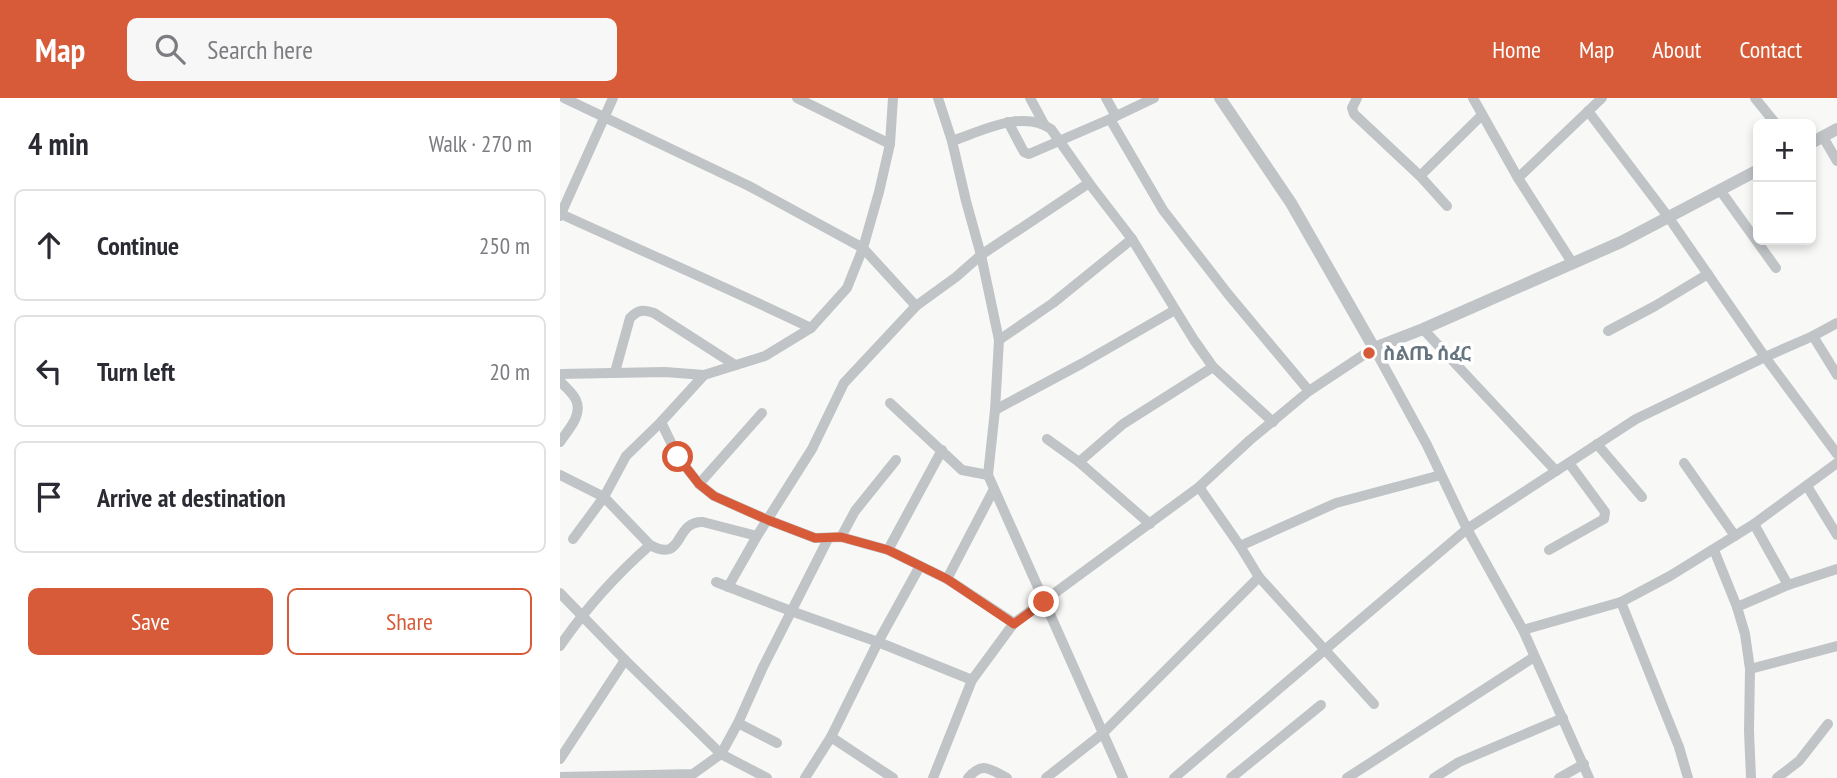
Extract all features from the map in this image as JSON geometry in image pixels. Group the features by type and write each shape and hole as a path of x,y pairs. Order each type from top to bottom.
{"street":[{"path":"564,98 749,186 863,248 916,306"},
{"path":"613,98 561,215 811,328"},
{"path":"797,98 890,144"},
{"path":"560,374 704,374 765,356 811,328 847,288 863,248 890,144 894,98"},
{"path":"938,98 952,141 981,255 999,340 988,475 1123,778"},
{"path":"1030,98 1044,124 1051,129 1132,239 1194,341 1213,367 1273,422"},
{"path":"1106,98 1113,118 1163,210 1228,294 1310,391"},
{"path":"1009,122 1026,154 1029,154 1154,98"},
{"path":"1220,98 1291,203 1427,444 1467,529 1523,630 1589,778"},
{"path":"1357,98 1352,108 1354,114 1420,176 1447,206"},
{"path":"1473,98 1518,178 1573,264"},
{"path":"1518,178 1602,98"},
{"path":"1755,98 1772,119"},
{"path":"1588,111 1669,218 1765,357 1837,454"},
{"path":"1420,176 1482,115"},
{"path":"952,141 1009,122 1044,124"},
{"path":"1816,140 1837,129"},
{"path":"1823,137 1837,161"},
{"path":"933,778 972,680 1014,624 1199,487 1310,391 1374,348 1621,242 1753,173"},
{"path":"728,587 812,449 844,383 916,306 981,255 1089,183"},
{"path":"1720,190 1776,268"},
{"path":"999,340 1053,303 1132,239"},
{"path":"1608,331 1708,274"},
{"path":"615,372 630,318 642,310 654,313 736,365"},
{"path":"995,410 1175,310"},
{"path":"1174,778 1467,529 1636,419 1837,323"},
{"path":"1423,329 1556,471"},
{"path":"1813,336 1837,375"},
{"path":"1079,461 1123,424 1213,367"},
{"path":"573,539 604,497 626,456 704,374"},
{"path":"560,382 576,400 577,412 560,442"},
{"path":"890,404 962,470 988,475"},
{"path":"699,484 762,413"},
{"path":"661,422 678,457 699,484 714,496 815,538 841,537 888,550 947,579 1014,624"},
{"path":"1047,439 1079,461 1150,524"},
{"path":"1597,444 1642,497"},
{"path":"888,550 942,450"},
{"path":"841,537 855,511 896,460"},
{"path":"1549,550 1606,516 1569,463"},
{"path":"1684,463 1735,536"},
{"path":"1523,630 1621,602 1670,576 1754,524 1837,463"},
{"path":"560,475 604,497 650,545 658,549 673,548 690,523 695,521 757,536"},
{"path":"1240,546 1336,503 1441,475"},
{"path":"1807,486 1837,535"},
{"path":"1199,487 1259,576 1374,704"},
{"path":"947,579 994,489"},
{"path":"1754,524 1788,585"},
{"path":"560,777 693,776 721,754 828,539"},
{"path":"560,646 582,614 618,573 650,545"},
{"path":"1714,550 1745,634 1750,669 1749,732 1752,778"},
{"path":"804,778 831,737 878,642 920,566"},
{"path":"1737,607 1788,585 1837,569"},
{"path":"1046,778 1102,734 1259,576"},
{"path":"716,582 972,680"},
{"path":"560,594 721,754 762,777"},
{"path":"1621,602 1679,747 1688,778"},
{"path":"1750,669 1837,646"},
{"path":"1347,778 1534,657"},
{"path":"560,758 625,660"},
{"path":"1231,778 1321,705"},
{"path":"1434,778 1459,762 1563,718"},
{"path":"738,723 777,743"},
{"path":"1777,778 1799,761 1829,724"},
{"path":"831,737 893,778"},
{"path":"1559,778 1584,764"},
{"path":"968,778 982,767 1007,778"}],"place":[{"name":"ስልጤ ሰፈር","path":"1369,353"}],"route":[{"path":"678,457 699,484 714,496 815,538 841,537 888,550 947,579 1014,624 1044,602"}]}
